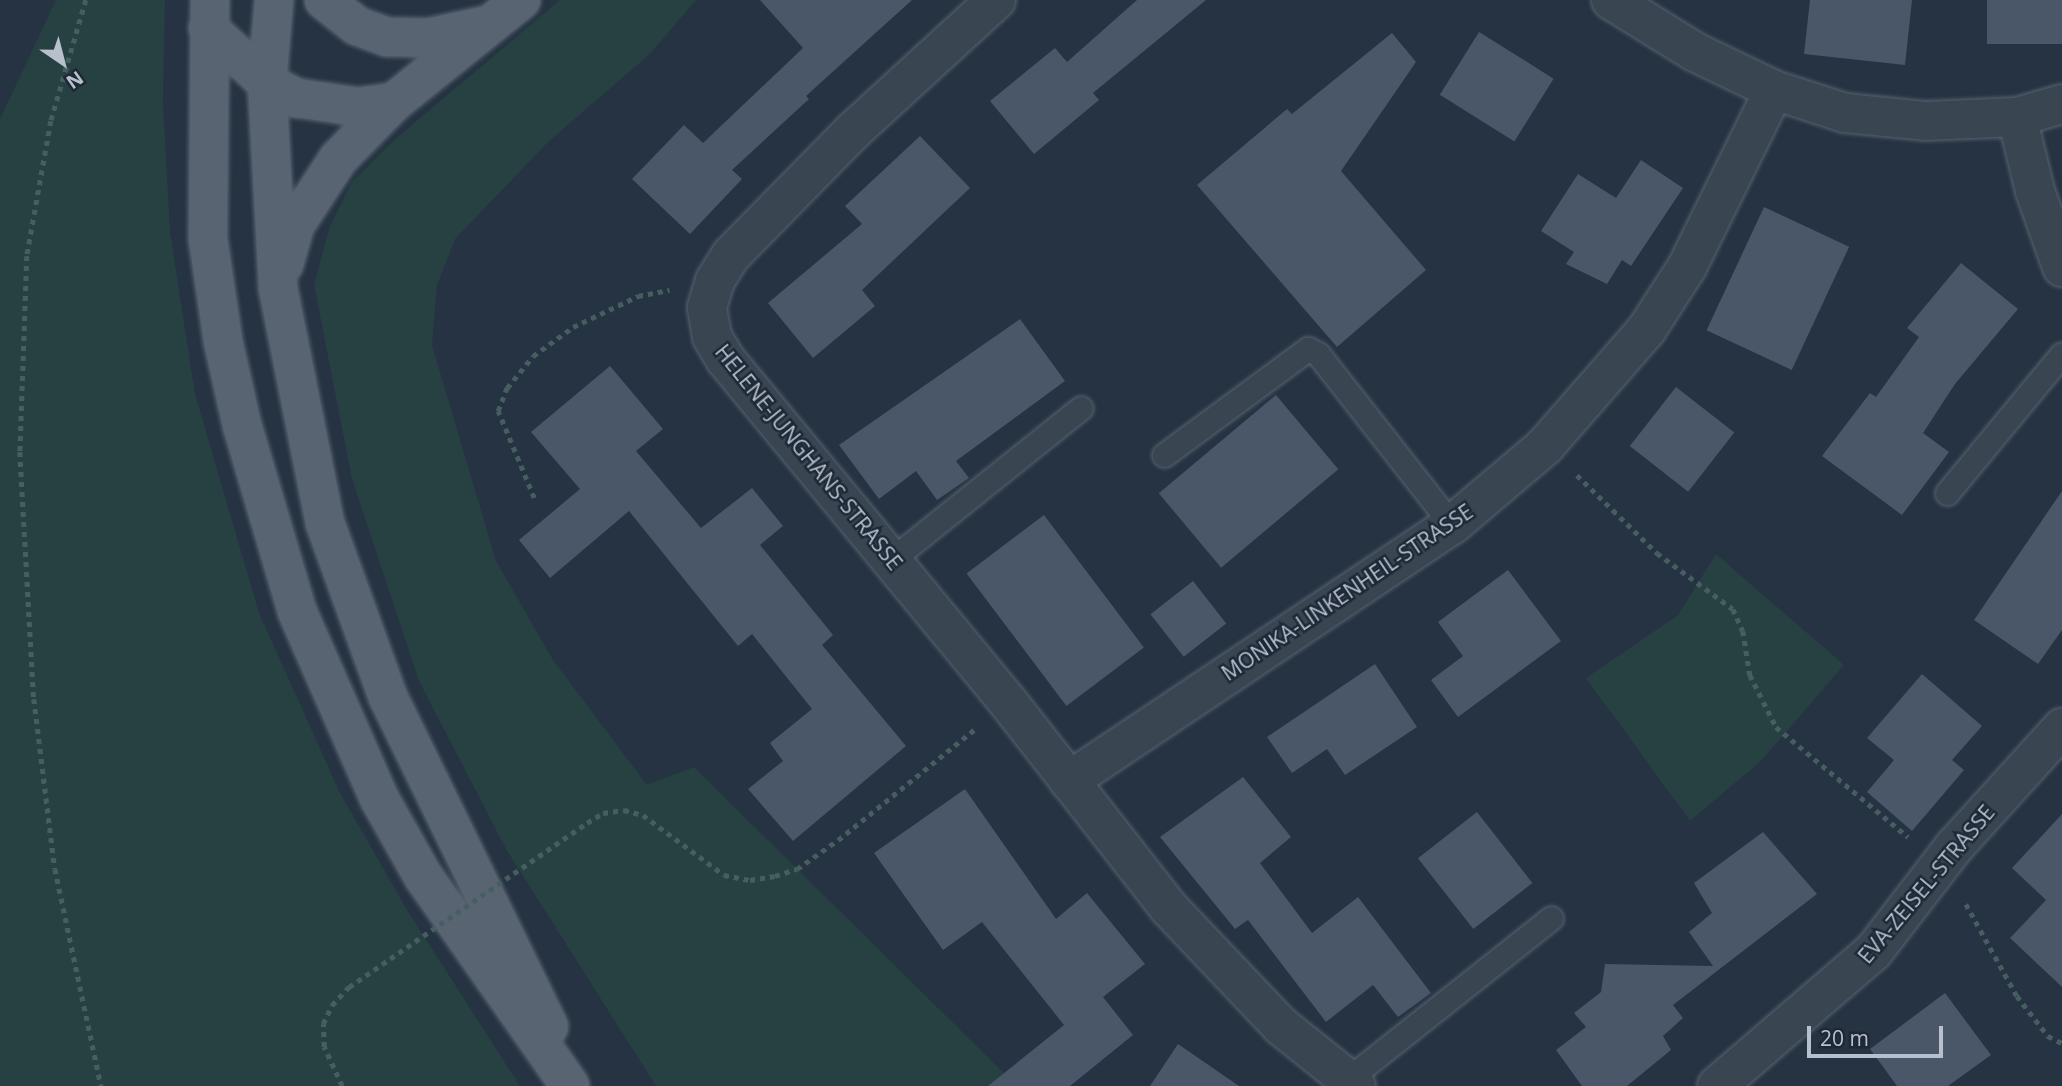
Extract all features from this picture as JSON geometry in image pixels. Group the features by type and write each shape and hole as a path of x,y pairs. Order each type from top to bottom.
{"main road":[{"path":"274,0 267,83 278,288 325,523 387,697 578,1086"},
{"path":"324,0 357,26 388,37 427,38 507,12"},
{"path":"278,288 295,225 313,193 338,159 394,102 507,12"},
{"path":"209,14 267,83 297,98 328,106 394,102"},
{"path":"209,14 208,239 223,341 242,425 298,611 379,798 423,876 570,1086"}],"street":[{"name":"HELENE-JUNGHANS-STRASSE","path":"996,0 854,130 731,255 715,281 707,307 712,337 726,360 1008,702 1178,918 1281,1026 1352,1083"},
{"path":"1611,0 1695,51 1774,90 1845,113 1925,121 2017,117 2062,103"},
{"name":"MONIKA-LINKENHEIL-STRASSE","path":"1069,781 1452,525 1545,446 1647,329 1687,267 1774,90"},
{"path":"2017,117 2035,191 2062,267"},
{"name":"EVA-ZEISEL-STRASSE","path":"1717,1086 1873,951 1941,865 2062,728"}],"lane":[{"path":"1164,454 1308,349 1318,354 1452,525"},
{"path":"1947,493 2062,354"},
{"path":"891,560 1081,408"},
{"path":"1352,1083 1551,918"}],"path":[{"path":"86,0 51,121 27,256 20,452 34,699 53,856 101,1086"},
{"path":"534,498 498,411 507,388 533,356 573,327 638,296 715,281"},
{"path":"1545,446 1657,553 1733,609 1743,631 1749,675 1776,727 1941,865 2017,996 2048,1036 2062,1043"},
{"path":"342,1086 324,1047 323,1024 331,1005 349,987 603,813 624,810 643,814 724,875 750,880 775,876 797,869 838,840 1008,702"}],"green space":[{"path":"56,0 165,0 163,101 170,232 195,394 259,613 340,793 407,910 520,1086 0,1086 0,119"},
{"path":"560,0 696,0 650,54 548,142 455,239 437,285 432,345 496,561 553,660 647,785 694,767 1017,1086 656,1086 506,849 419,681 352,479 314,285 329,229 351,183 394,140"},
{"path":"1716,554 1844,665 1762,760 1690,821 1586,678 1678,615"}],"building":[{"path":"760,0 912,0 806,96 809,99 732,170 742,179 690,234 632,179 684,125 703,143 803,48"},
{"path":"1137,0 1206,0 1093,93 1099,100 1034,154 990,101 1055,48 1067,62"},
{"path":"1810,0 1912,0 1905,65 1804,54"},
{"path":"1987,0 2062,0 2062,44 1987,44"},
{"path":"1479,32 1554,79 1514,141 1440,95"},
{"path":"1392,33 1416,62 1341,171 1426,270 1337,347 1197,185 1287,109 1292,114"},
{"path":"920,136 970,188 862,290 875,306 813,358 768,303 862,224 845,206"},
{"path":"1641,160 1683,188 1631,266 1622,260 1607,284 1566,264 1574,252 1541,231 1578,174 1616,198"},
{"path":"1764,207 1849,247 1792,370 1707,330"},
{"path":"1961,263 2018,309 1955,384 1923,433 1949,452 1902,515 1822,456 1870,393 1876,397 1919,337 1907,328"},
{"path":"1020,319 1065,381 956,461 969,478 937,500 916,471 879,499 839,445"},
{"path":"610,366 663,429 636,451 701,528 752,488 783,526 760,545 833,635 822,645 906,746 793,841 748,789 783,761 770,743 812,709 752,634 738,646 629,511 550,578 519,540 580,489 531,432"},
{"path":"1676,387 1734,433 1688,492 1630,446"},
{"path":"1276,395 1338,469 1221,568 1159,493"},
{"path":"2062,491 2062,630 2038,664 1974,620"},
{"path":"1044,515 1144,648 1066,706 967,573"},
{"path":"1508,570 1561,641 1458,717 1431,680 1463,656 1438,622"},
{"path":"1193,581 1226,624 1184,657 1150,614"},
{"path":"1375,664 1417,727 1345,775 1327,749 1292,773 1267,737"},
{"path":"1922,674 1982,726 1952,760 1964,770 1912,831 1867,792 1894,760 1867,738"},
{"path":"1243,777 1291,837 1260,863 1312,933 1358,897 1431,993 1398,1017 1373,985 1326,1022 1248,920 1235,929 1160,837"},
{"path":"965,789 1056,919 1087,893 1145,964 1103,997 1133,1035 1070,1086 988,1086 1064,1025 982,922 943,950 874,853"},
{"path":"1477,812 1532,883 1473,929 1418,858"},
{"path":"2062,814 2062,987 2010,938 2046,900 2012,868"},
{"path":"1763,832 1817,894 1673,1005 1683,1018 1663,1036 1671,1050 1627,1086 1582,1086 1556,1050 1586,1027 1574,1013 1601,992 1605,964 1713,966 1689,932 1712,913 1694,883"},
{"path":"1945,993 1991,1055 1948,1086 1897,1086 1870,1049"},
{"path":"1178,1044 1239,1086 1150,1086"}]}
